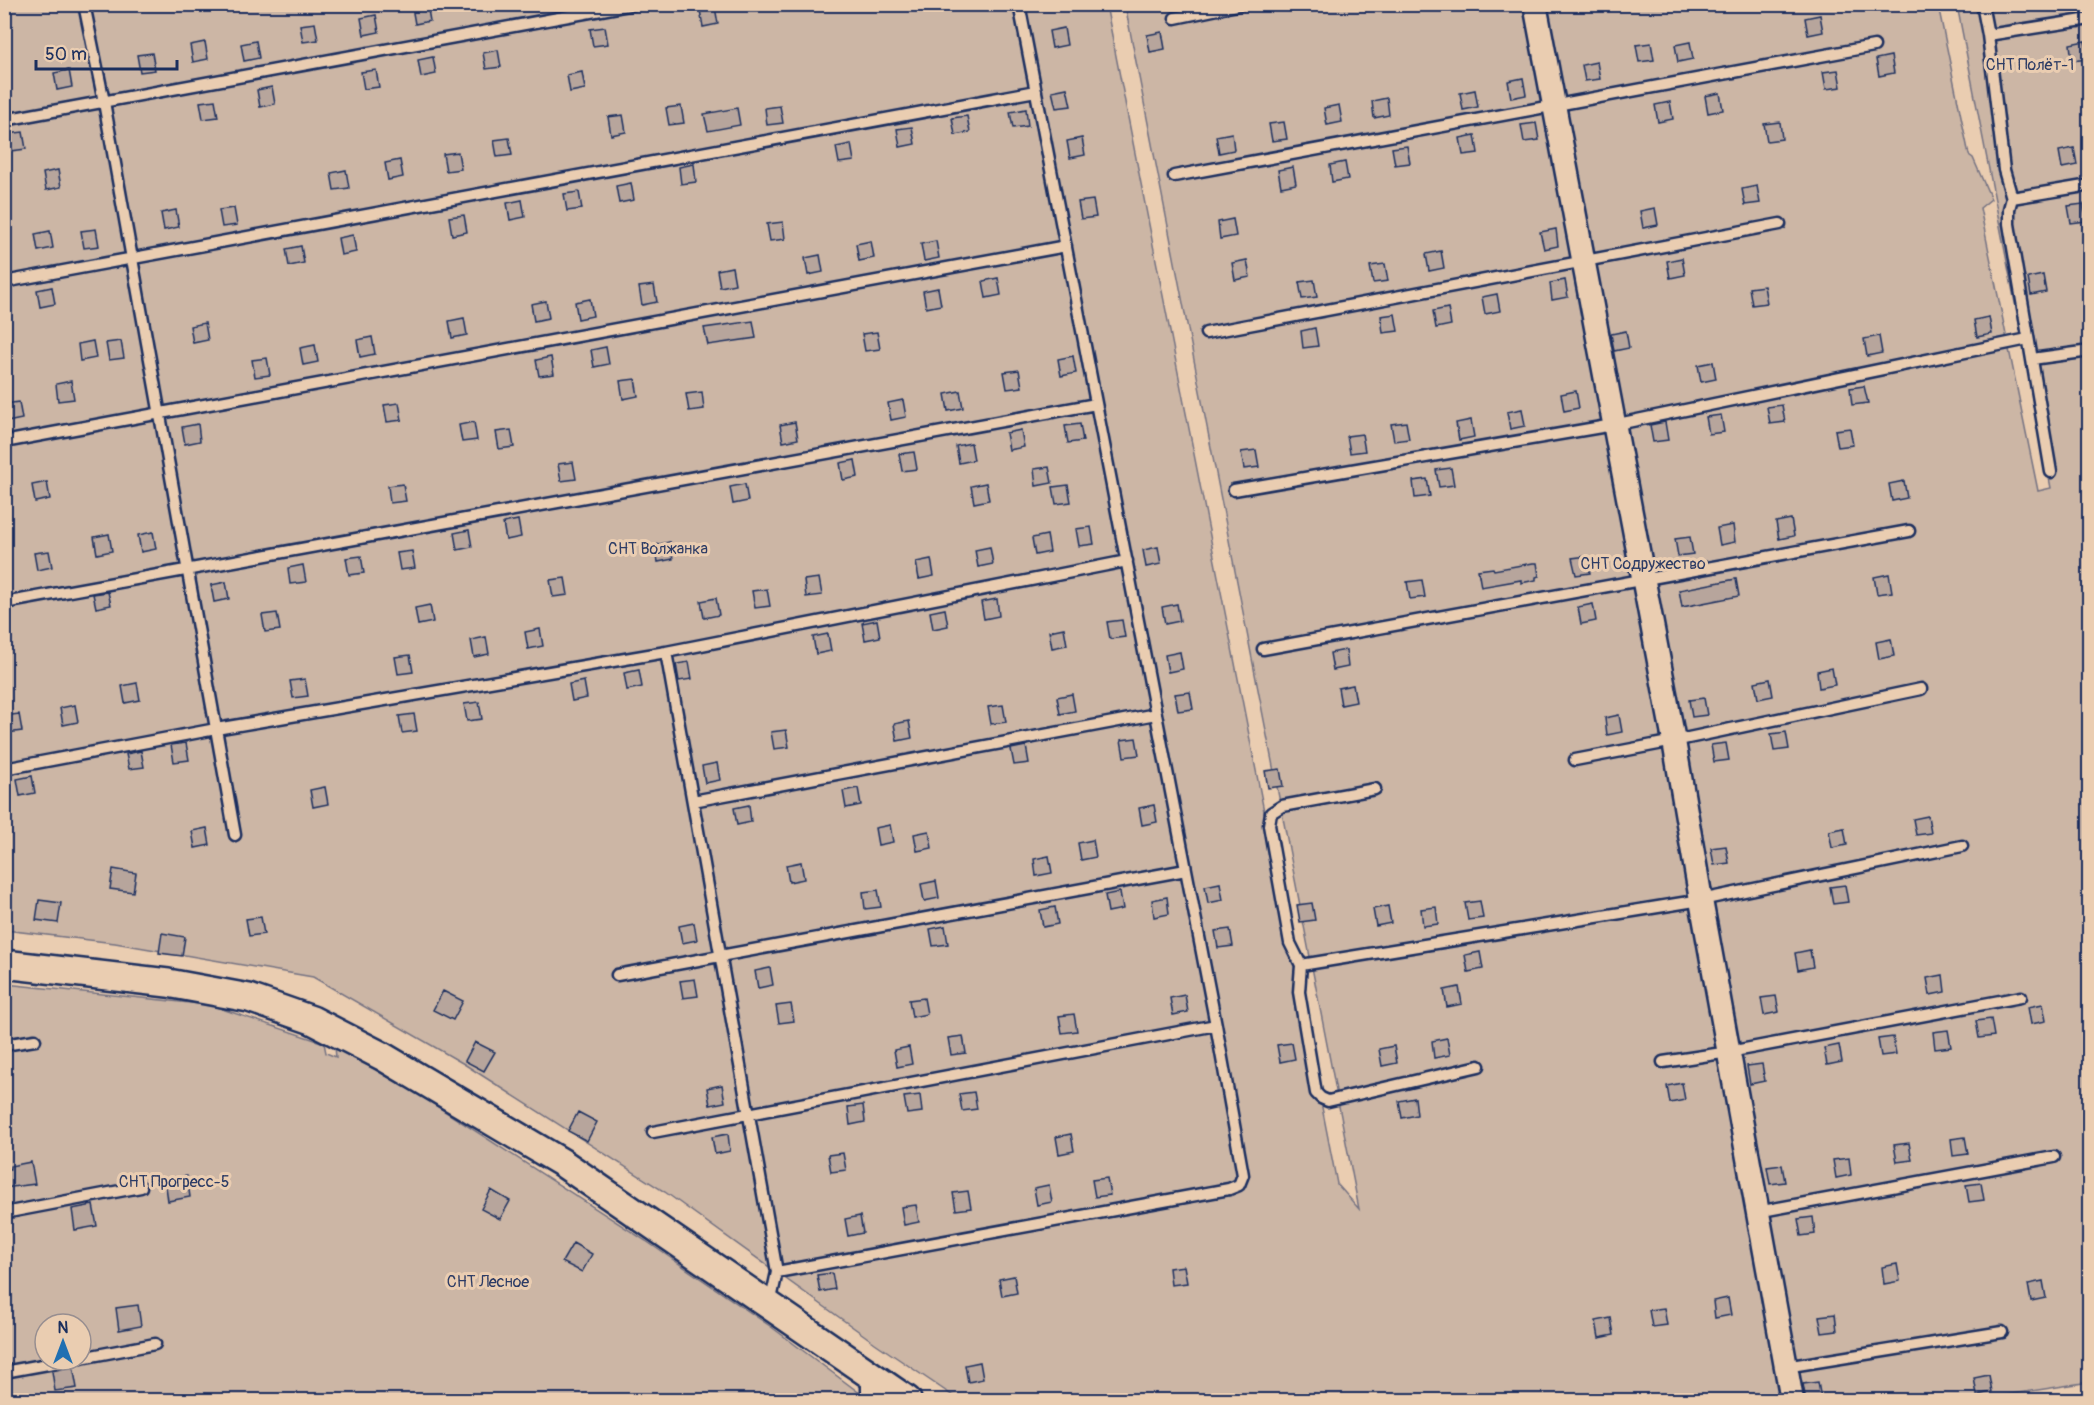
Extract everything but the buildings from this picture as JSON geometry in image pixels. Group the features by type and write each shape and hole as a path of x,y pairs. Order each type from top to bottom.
{"street":[{"path":"1535,4 1674,741 1756,1212 1792,1401"},
{"path":"4,964 168,983 249,998 312,1020 382,1056 561,1162 770,1305 873,1389 907,1401"}],"lane":[{"path":"84,4 104,102 235,835"},
{"path":"4,120 634,4"},
{"path":"777,1272 1229,1189 1239,1185 1243,1175 1019,4"},
{"path":"1175,18 1242,4"},
{"path":"1982,4 1988,35 2004,170 2012,198 2009,224 2051,472"},
{"path":"1988,35 2090,19"},
{"path":"1174,176 1874,46"},
{"path":"4,282 1036,91"},
{"path":"2012,198 2090,185"},
{"path":"1206,333 1780,224"},
{"path":"4,442 1066,246"},
{"path":"1234,490 1613,425 2028,339"},
{"path":"2032,359 2090,351"},
{"path":"4,603 1096,404"},
{"path":"1263,649 1909,531"},
{"path":"4,769 216,729 666,652 1127,561"},
{"path":"666,652 777,1272 770,1305"},
{"path":"1575,760 1921,689"},
{"path":"693,801 1156,714"},
{"path":"1375,789 1282,806 1271,813 1269,825 1290,943 1301,965 1299,992 1316,1093 1320,1098 1329,1101 1479,1066"},
{"path":"1301,965 1701,900 1962,846"},
{"path":"617,975 721,958 1186,870"},
{"path":"1663,1062 1729,1052 2022,997"},
{"path":"653,1132 1216,1025"},
{"path":"4,1045 35,1040"},
{"path":"1756,1212 2054,1157"},
{"path":"4,1213 141,1187"},
{"path":"1785,1367 2002,1332"},
{"path":"93,1356 155,1344"},
{"path":"4,1372 33,1367"}],"green space":[{"path":"5,5 1106,5 1337,1184 1359,1209 1125,5 1938,5 1969,155 1973,158 1991,199 1980,208 2038,491 2051,488 1957,5 2089,5 2089,1382 1973,1400 959,1400 875,1343 665,1192 464,1064 313,977 115,943 5,930"},
{"path":"5,984 210,1005 324,1043 326,1053 336,1057 335,1047 415,1092 646,1241 770,1326 869,1400 5,1400"}],"park label":[{"name":"СНТ Полёт-1","path":"2030,64"},
{"name":"СНТ Волжанка","path":"658,548"},
{"name":"СНТ Содружество","path":"1643,563"},
{"name":"СНТ Прогресс-5","path":"174,1181"},
{"name":"СНТ Лесное","path":"488,1281"}]}
